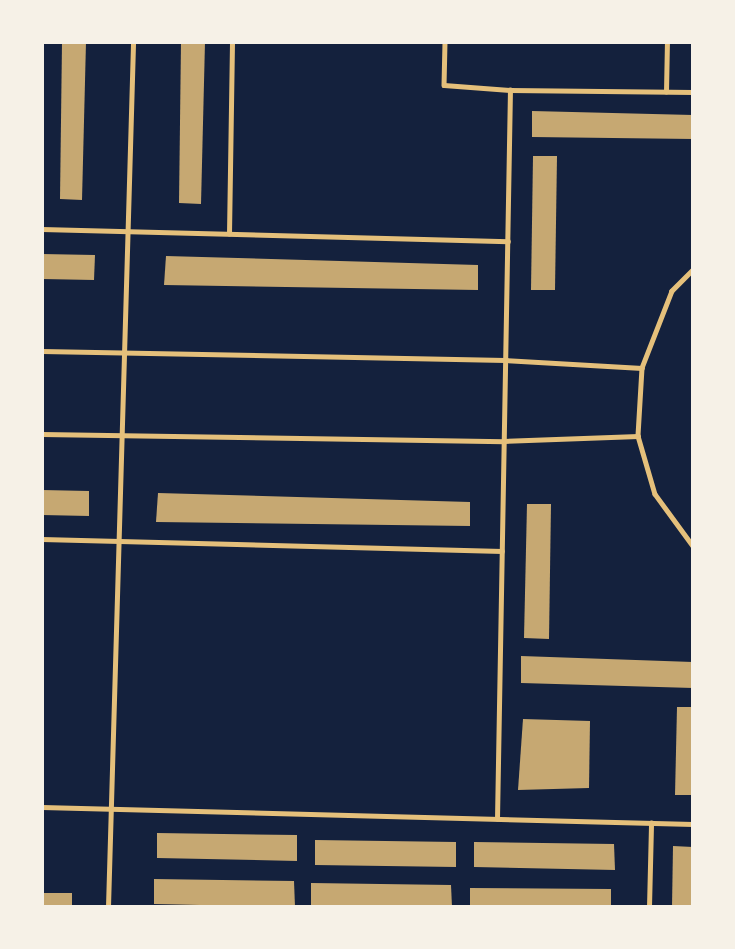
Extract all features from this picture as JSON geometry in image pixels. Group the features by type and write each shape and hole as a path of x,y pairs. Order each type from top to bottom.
{"lane":[{"path":"108,907 134,42"},
{"path":"229,234 232,42"},
{"path":"445,42 444,85 510,90 693,92"},
{"path":"666,92 667,42"},
{"path":"497,819 510,90"},
{"path":"42,229 508,241"},
{"path":"693,270 672,291 642,368 638,436 655,494 693,546"},
{"path":"42,351 505,360 642,368"},
{"path":"42,434 504,441 638,436"},
{"path":"42,539 502,551"},
{"path":"42,807 693,824"},
{"path":"649,907 651,823"}],"building":[{"path":"62,42 86,42 82,200 60,199"},
{"path":"181,42 205,42 201,204 179,203"},
{"path":"532,111 693,115 693,139 532,137"},
{"path":"533,156 557,156 555,290 531,290"},
{"path":"42,254 95,255 94,280 42,279"},
{"path":"166,256 478,265 478,290 164,285"},
{"path":"42,490 89,491 89,516 42,515"},
{"path":"158,493 470,502 470,526 156,522"},
{"path":"527,504 551,504 549,639 524,638"},
{"path":"521,656 693,662 693,688 521,683"},
{"path":"677,707 693,707 693,795 675,795"},
{"path":"523,719 590,721 589,788 518,790"},
{"path":"157,833 297,835 297,861 157,858"},
{"path":"315,840 456,842 456,867 315,865"},
{"path":"474,842 614,844 615,870 474,867"},
{"path":"673,846 693,847 693,907 672,907"},
{"path":"154,879 294,881 295,907 154,904"},
{"path":"311,883 451,885 452,907 311,907"},
{"path":"470,888 611,889 611,907 470,907"},
{"path":"42,893 72,893 72,907 42,907"}]}
